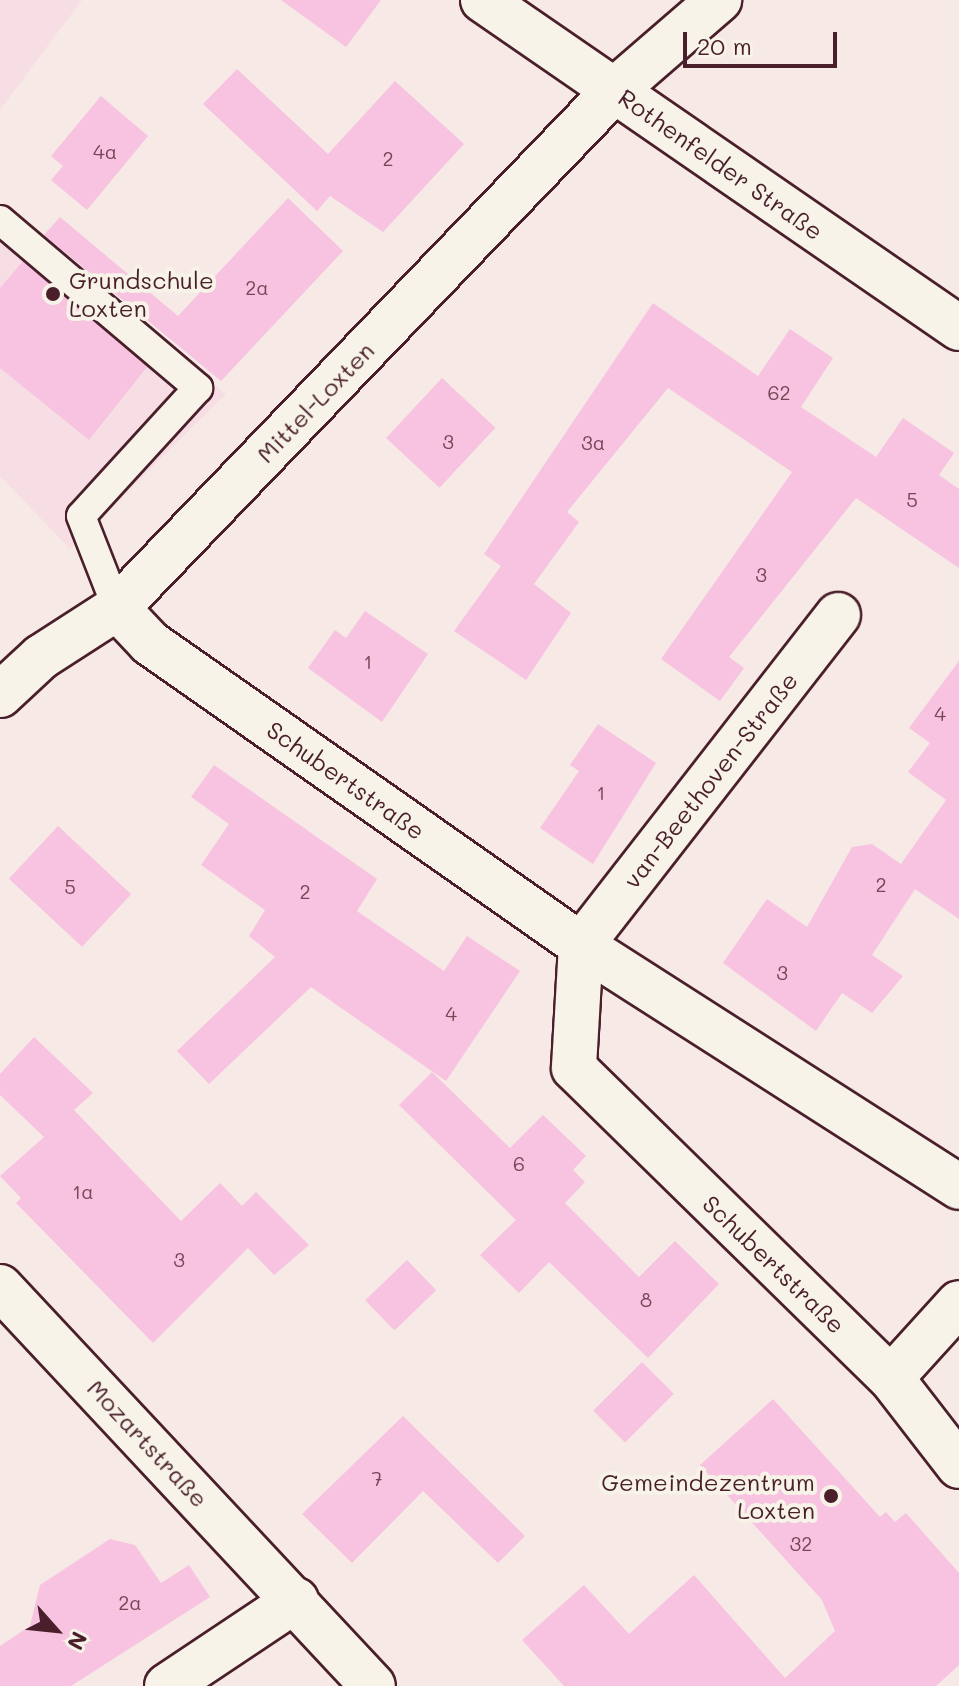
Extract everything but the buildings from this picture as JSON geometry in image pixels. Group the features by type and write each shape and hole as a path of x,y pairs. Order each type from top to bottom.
{"street":[{"name":"Rothenfelder Straße","path":"483,0 959,328"},
{"name":"Mittel-Loxten","path":"0,695 41,657 117,608 615,90 719,0"},
{"name":"Schubertstraße","path":"117,608 150,643 581,945 959,1187"},
{"name":"van-Beethoven-Straße","path":"581,945 838,615"},
{"name":"Schubertstraße","path":"581,945 574,1068 891,1378 959,1466"},
{"name":"Mozartstraße","path":"0,1287 296,1600 373,1686"},
{"path":"891,1378 959,1303"},
{"path":"167,1686 296,1600"}],"lane":[{"path":"0,220 198,388 81,516 117,608"}],"shaded area":[{"path":"0,0 82,0 0,110"},
{"name":"Grundschule Loxten","path":"0,208 226,394 70,549 0,476"}],"place":[{"name":"Grundschule Loxten","path":"53,294"},
{"name":"Gemeindezentrum Loxten","path":"831,1496"}]}
